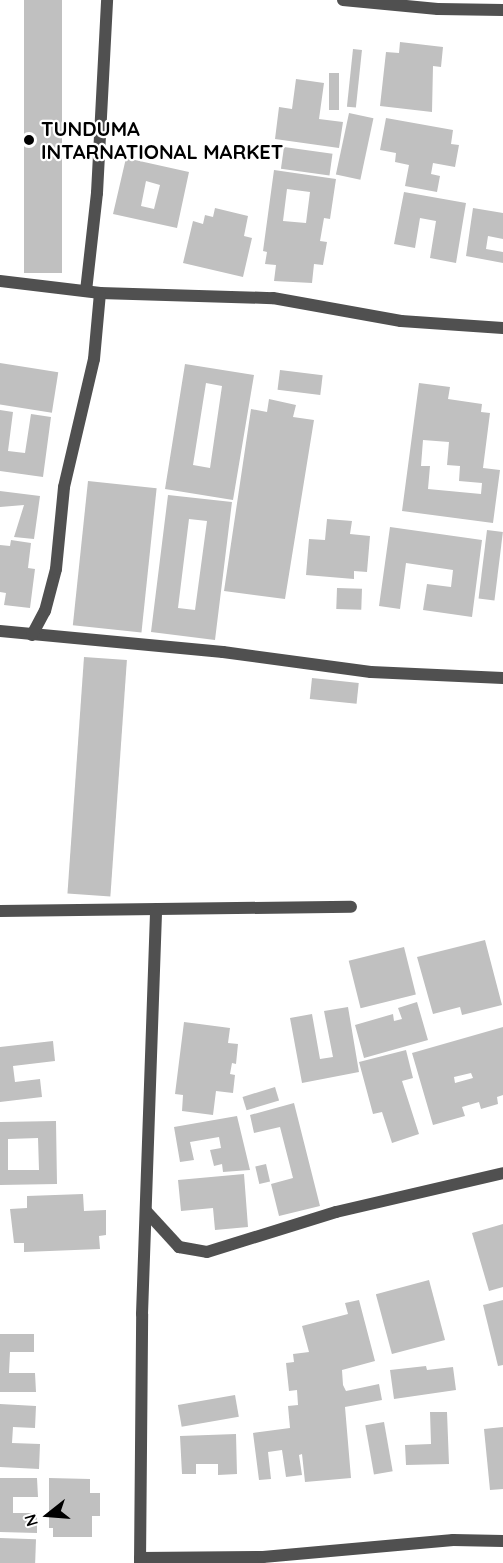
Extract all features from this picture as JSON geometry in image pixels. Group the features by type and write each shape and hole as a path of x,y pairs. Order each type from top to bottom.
{"street":[{"path":"86,291 97,194 107,0"},
{"path":"343,0 438,9 503,10"},
{"path":"0,281 100,293 273,298 401,321 503,328"},
{"path":"32,635 45,611 56,569 64,487 94,359 100,293"},
{"path":"0,631 223,652 371,672 503,678"},
{"path":"0,911 351,907"},
{"path":"156,909 146,1211 140,1560 263,1557 453,1540 503,1541"},
{"path":"146,1211 179,1247 207,1252 336,1212 503,1173"}],"building":[{"path":"24,0 62,0 62,273 24,273"},
{"path":"400,42 443,47 441,67 433,66 432,112 380,106 386,52 399,53"},
{"path":"353,49 362,50 356,108 347,107"},
{"path":"329,73 339,73 339,110 329,110"},
{"path":"296,79 324,83 319,119 343,122 339,148 275,139 279,107 292,109"},
{"path":"349,113 373,118 360,180 336,175"},
{"path":"386,118 453,130 451,144 459,145 455,167 433,163 431,174 440,176 437,192 405,186 409,165 395,162 396,153 380,150"},
{"path":"284,147 333,154 329,176 281,169"},
{"path":"126,158 189,172 177,228 113,214","holes":["146,181 160,185 154,209 141,206"]},
{"path":"274,170 336,179 330,219 324,218 320,241 327,242 323,265 314,264 312,283 274,281 276,265 265,264 267,252 263,251","holes":["287,189 310,192 306,223 283,221"]},
{"path":"404,192 466,203 456,263 430,258 436,221 420,218 415,248 394,244"},
{"path":"215,208 248,216 244,236 252,238 243,277 183,263 193,221 203,224 205,215 213,217"},
{"path":"473,208 503,213 503,239 488,236 486,249 503,252 503,263 466,256"},
{"path":"0,363 58,372 52,413 0,405"},
{"path":"185,364 254,375 233,500 165,489","holes":["206,383 222,386 210,468 193,465"]},
{"path":"280,370 323,375 320,395 278,390"},
{"path":"419,383 450,387 448,399 482,404 481,412 490,413 483,468 500,470 493,523 402,511","holes":["423,440 449,442 447,465 460,466 459,481 482,483 481,494 428,489 430,466 421,466"]},
{"path":"269,399 296,405 293,417 314,420 285,599 224,591 251,409 267,412"},
{"path":"0,410 13,412 8,451 25,453 31,414 51,417 43,477 0,471"},
{"path":"88,481 157,488 141,632 73,625"},
{"path":"0,491 40,496 34,539 14,537 24,505 0,507"},
{"path":"168,495 232,502 215,640 151,632","holes":["189,519 207,521 195,610 178,608"]},
{"path":"327,519 352,521 350,534 370,536 367,572 354,571 354,579 306,575 309,539 325,540"},
{"path":"390,527 482,540 472,617 423,610 427,584 451,587 453,570 406,563 400,609 379,606"},
{"path":"487,530 503,532 494,600 479,598"},
{"path":"11,540 31,543 28,568 35,569 30,608 4,605 6,593 0,592 0,545 10,546"},
{"path":"337,588 362,589 361,610 336,609"},
{"path":"84,657 127,660 110,896 67,893"},
{"path":"312,678 359,683 357,704 310,699"},
{"path":"485,940 502,1005 462,1015 460,1007 433,1014 417,957"},
{"path":"404,947 416,995 361,1008 349,961"},
{"path":"417,1002 428,1040 364,1058 355,1025 393,1014 394,1021 402,1019 398,1008"},
{"path":"348,1007 359,1072 302,1083 290,1018 312,1014 320,1059 333,1057 324,1011"},
{"path":"184,1022 230,1028 228,1043 238,1044 236,1064 232,1063 230,1074 235,1075 233,1093 216,1091 213,1115 182,1111 183,1095 175,1094"},
{"path":"503,1027 503,1095 497,1097 498,1104 481,1109 479,1102 462,1107 465,1116 433,1125 412,1053","holes":["471,1073 473,1078 455,1083 454,1077"]},
{"path":"53,1041 55,1061 13,1066 15,1082 40,1079 42,1097 0,1102 0,1047"},
{"path":"406,1050 413,1078 402,1081 419,1134 392,1143 382,1112 373,1114 359,1062"},
{"path":"275,1087 279,1100 247,1110 242,1097"},
{"path":"294,1103 320,1206 279,1216 271,1184 293,1178 280,1127 254,1133 250,1115"},
{"path":"237,1116 250,1170 223,1172 222,1164 214,1166 210,1150 221,1148 219,1137 190,1142 194,1160 180,1162 174,1127"},
{"path":"56,1121 57,1184 0,1185 0,1122","holes":["38,1138 39,1170 8,1170 8,1139"]},
{"path":"266,1164 270,1182 259,1184 255,1166"},
{"path":"244,1174 248,1227 215,1230 213,1208 181,1211 178,1180"},
{"path":"83,1194 84,1211 106,1210 106,1235 99,1236 100,1249 24,1252 24,1243 14,1243 10,1209 27,1208 27,1196"},
{"path":"503,1224 503,1287 489,1291 472,1233"},
{"path":"429,1280 445,1340 392,1354 376,1294"},
{"path":"359,1300 375,1361 342,1370 343,1385 346,1391 379,1384 382,1400 345,1407 351,1478 305,1482 302,1454 299,1455 302,1475 286,1477 282,1450 268,1452 271,1479 259,1480 253,1433 290,1428 288,1406 298,1405 297,1390 289,1391 286,1363 294,1362 293,1354 309,1352 302,1326 348,1314 345,1303"},
{"path":"503,1300 503,1365 498,1366 483,1305"},
{"path":"0,1334 34,1334 34,1352 10,1352 9,1373 35,1373 36,1392 0,1392"},
{"path":"426,1366 427,1370 453,1367 456,1390 394,1399 390,1370"},
{"path":"235,1395 239,1417 182,1427 178,1405"},
{"path":"0,1404 36,1406 35,1428 13,1427 12,1443 40,1444 39,1469 0,1467"},
{"path":"430,1412 447,1412 449,1464 406,1465 405,1445 431,1444"},
{"path":"384,1422 393,1471 374,1475 365,1425"},
{"path":"503,1427 503,1489 490,1490 484,1429"},
{"path":"236,1434 237,1474 218,1475 218,1464 196,1464 196,1474 182,1474 180,1436"},
{"path":"0,1478 37,1478 38,1497 13,1497 13,1513 37,1513 37,1533 0,1532"},
{"path":"49,1478 90,1479 90,1493 100,1493 100,1516 92,1516 92,1537 53,1537 53,1528 49,1528"},
{"path":"0,1538 36,1539 35,1563 0,1563"}],"place":[{"name":"TUNDUMA INTARNATIONAL MARKET","path":"29,140"}]}
